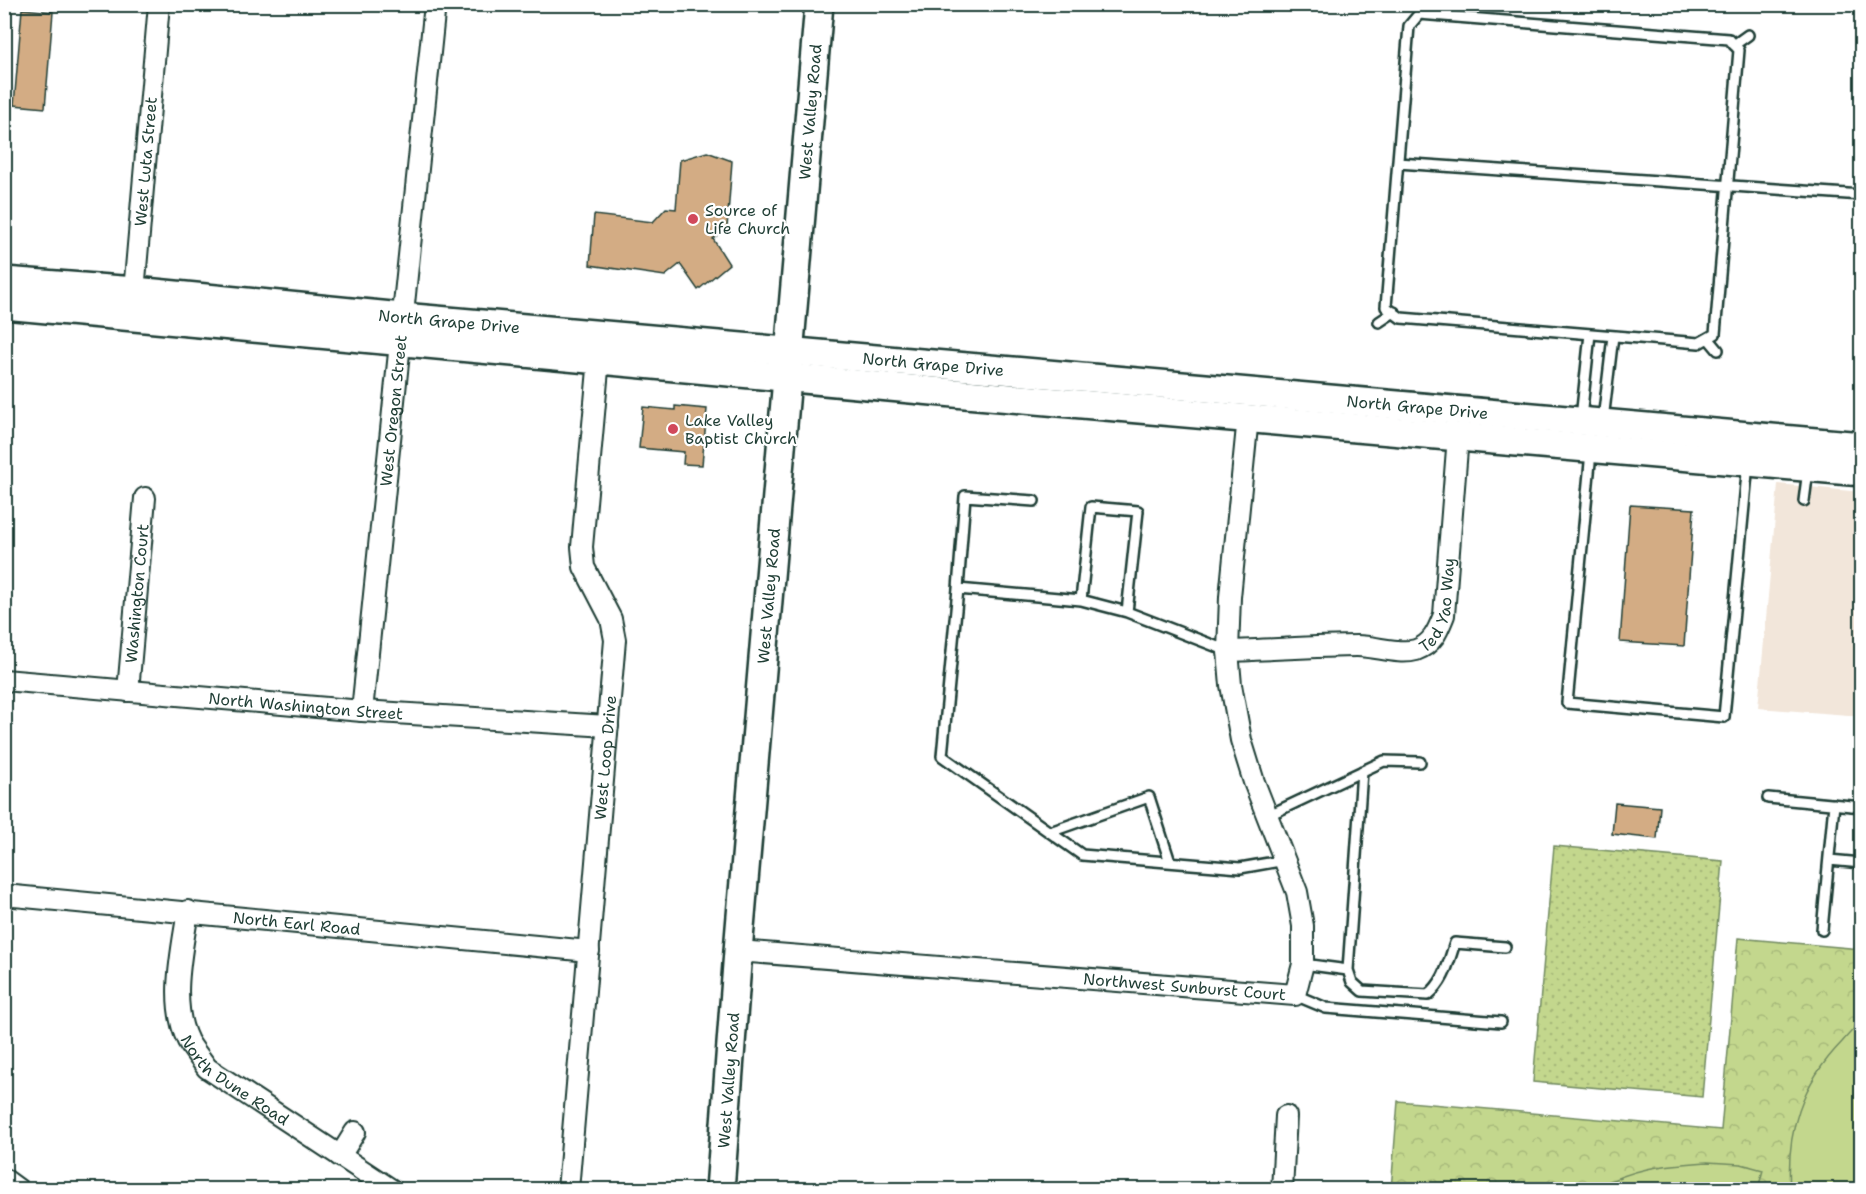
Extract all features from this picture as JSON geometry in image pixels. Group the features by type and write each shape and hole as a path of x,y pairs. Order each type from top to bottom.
{"main road":[{"name":"West Valley Road","path":"720,1190 738,951 819,4"},
{"name":"North Grape Drive","path":"4,281 133,304 600,346 789,350 1749,449 1862,446"},
{"path":"4,305 133,304"},
{"name":"North Grape Drive","path":"600,346 787,377 1458,436 1592,433"},
{"name":"North Grape Drive","path":"1749,449 1808,468 1862,472"}],"street":[{"name":"West Luta Street","path":"133,304 159,4"},
{"name":"West Oregon Street","path":"362,711 435,4"},
{"name":"West Loop Drive","path":"568,1190 615,640 611,619 584,567 582,547 600,346"},
{"name":"Northwest Sunburst Court","path":"738,951 1295,995 1303,964 1303,926 1297,892 1254,783 1241,740 1231,685 1228,651 1230,597 1248,417"},
{"name":"Ted Yao Way","path":"1228,651 1360,646 1402,651 1415,650 1437,641 1437,633 1444,615 1458,436"},
{"name":"Washington Court","path":"128,691 145,498"},
{"name":"North Washington Street","path":"4,680 362,711 608,726"},
{"name":"North Earl Road","path":"4,895 589,951"},
{"name":"North Dune Road","path":"188,911 179,975 179,1008 188,1041 207,1068 392,1190"},
{"path":"1282,1190 1286,1116"},
{"path":"339,1156 355,1132"},
{"path":"4,1179 20,1190"}],"lane":[{"path":"1419,14 1729,39 1739,50 1715,334 1699,343 1401,318 1386,307 1398,163 1409,26 1419,14"},
{"path":"1734,45 1748,35"},
{"path":"1398,163 1862,195"},
{"path":"1379,322 1394,312"},
{"path":"1590,334 1592,433 1567,703 1724,717 1749,449"},
{"path":"1592,433 1613,336"},
{"path":"1708,338 1718,350"},
{"path":"1804,501 1808,468"},
{"path":"1034,501 965,496 942,756 1082,855 1240,868 1286,860"},
{"path":"1081,600 1091,507 1138,511 1127,612"},
{"path":"958,589 1081,600 1127,612 1228,651"},
{"path":"1267,816 1384,761 1420,762"},
{"path":"1362,771 1348,970 1352,982 1362,991 1428,995 1438,987 1455,943 1505,947"},
{"path":"1050,832 1149,797 1170,862"},
{"path":"1768,798 1862,807"},
{"path":"1822,930 1834,804"},
{"path":"1829,860 1862,863"},
{"path":"1303,964 1348,970"},
{"path":"1295,995 1326,1008 1500,1022"}],"shaded area":[{"path":"1778,484 1861,492 1861,716 1758,708"}],"green space":[{"path":"1554,846 1723,861 1702,1097 1533,1082"},
{"path":"1738,938 1861,949 1861,1189 1391,1190 1398,1101 1721,1130"},
{"path":"1861,1022 1861,1189 1790,1189 1789,1168 1794,1129 1806,1092 1828,1058"},
{"path":"1707,1162 1741,1164 1763,1170 1758,1189 1593,1189 1635,1172"}],"building":[{"path":"22,9 53,12 45,108 14,105"},
{"name":"Source of Life Church","path":"707,152 732,161 727,228 713,239 729,264 698,290 680,264 665,276 590,265 594,215 653,222 666,208 676,209 680,160"},
{"name":"Lake Valley Baptist Church","path":"675,406 707,409 702,465 683,464 684,452 639,448 643,407 675,410"},
{"path":"1630,505 1694,509 1684,646 1620,642"},
{"path":"1615,803 1660,807 1657,839 1612,834"}],"place":[{"name":"Source of Life Church","path":"693,219"},
{"name":"Lake Valley Baptist Church","path":"673,429"}]}
